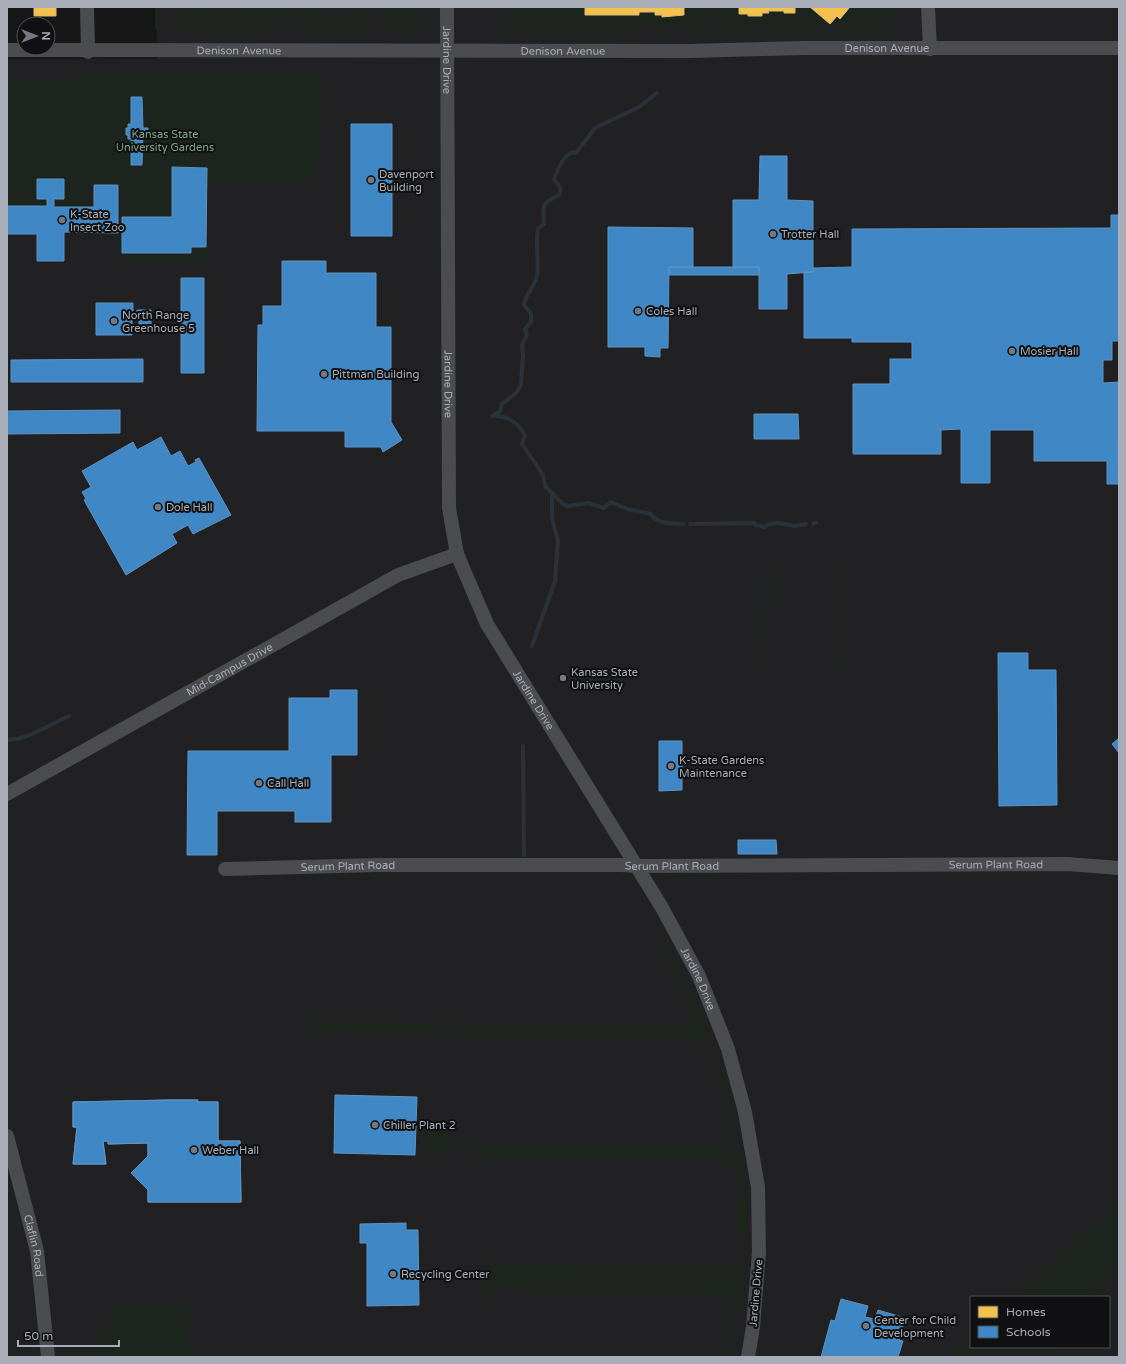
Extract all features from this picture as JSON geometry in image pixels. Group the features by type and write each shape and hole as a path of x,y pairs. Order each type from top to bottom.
{"street":[{"path":"87,7 88,52"},
{"name":"Jardine Drive","path":"447,7 450,508 457,554 487,624 661,906 699,976 728,1049 745,1112 758,1188 760,1252 753,1327 748,1357"},
{"path":"928,7 930,49"},
{"name":"Denison Avenue","path":"7,50 88,52 1119,48"},
{"name":"Mid-Campus Drive","path":"7,794 398,575 457,554"},
{"name":"Serum Plant Road","path":"224,869 377,865 637,866 1067,864 1119,868"},
{"name":"Claflin Road","path":"7,1136 37,1251 48,1357"}],"shaded area":[{"name":"Kansas State University","path":"157,7 1119,7 1119,1357 7,1357 7,59 157,59"}],"green space":[{"path":"155,7 164,7 164,25 161,29 155,29"},
{"path":"179,7 218,7 218,16 179,16"},
{"path":"227,7 286,7 286,16 227,16"},
{"path":"296,7 321,7 318,13 357,12 360,7 373,7 372,16 295,16"},
{"path":"386,7 421,7 422,17 386,16"},
{"path":"504,7 585,7 586,15 639,15 639,12 655,12 655,15 662,15 662,17 675,17 684,15 684,13 693,7 717,7 699,23 687,27 539,28 517,19 510,18 509,12"},
{"path":"722,7 739,10 739,14 744,14 744,19 748,19 748,16 768,13 768,11 795,13 795,7 810,7 826,20 826,27 704,27"},
{"path":"850,7 894,7 899,13 896,18 891,19 888,27 841,27 839,18 840,19"},
{"path":"179,18 286,20 283,32 278,34 194,34 183,32 179,25"},
{"path":"295,19 372,19 372,27 368,33 364,35 305,35 300,33 295,28"},
{"path":"386,19 422,19 422,34 419,34 419,32 413,32 413,34 390,33 386,27"},
{"path":"500,22 513,22 529,31 650,31 650,34 500,34"},
{"path":"657,31 896,31 896,34 657,34"},
{"name":"Kansas State University Gardens","path":"322,72 317,180 216,182 207,191 208,260 117,261 118,185 94,185 94,207 54,207 54,199 64,199 64,179 47,199 47,206 7,206 7,74 20,79 75,79 84,74"},
{"path":"768,566 772,568 769,668 764,668 766,567"},
{"path":"847,566 845,668 839,669 841,568"},
{"path":"661,934 687,981 701,1012 713,1046 701,1049 699,1040 487,1037 487,1035 484,1035 459,1037 458,1045 455,1046 454,1035 458,1034 458,1026 453,1027 453,1013 456,1015 457,1023 687,1027 690,1005 657,943 657,938"},
{"path":"314,1011 317,1012 319,1021 430,1023 431,1034 325,1034 323,1043 318,1044 312,1014"},
{"path":"437,1013 439,1016 441,1043 439,1046 434,1031 435,1014"},
{"path":"719,1060 724,1073 734,1113 741,1150 746,1206 746,1244 741,1242 738,1237 736,1173 731,1169 730,1161 485,1157 483,1166 479,1164 471,1137 473,1134 478,1135 479,1143 730,1148 727,1118 713,1066 714,1062"},
{"path":"419,1130 449,1130 452,1133 456,1144 436,1156 419,1156"},
{"path":"1119,1203 1119,1267 1096,1296 1013,1296"},
{"path":"490,1254 493,1255 494,1264 734,1268 736,1259 746,1259 743,1298 734,1357 725,1357 734,1305 730,1304 729,1295 522,1292 503,1289 502,1287 498,1286 498,1289 489,1291 488,1299 483,1301 481,1298 486,1258"},
{"path":"126,1303 177,1303 187,1310 189,1320 189,1357 69,1357 92,1348 99,1340 109,1317"},
{"path":"970,1334 970,1348 1059,1348 1053,1357 949,1357 949,1352"}],"building: Homes":[{"path":"34,7 56,7 56,16 34,16"},
{"path":"585,7 684,7 684,15 662,17 662,15 655,15 655,12 639,12 639,15 585,15"},
{"path":"739,7 795,7 795,13 768,11 769,13 762,13 762,16 748,16 748,14 739,14"},
{"path":"810,7 850,7 840,19 837,16 830,24"}],"building: Schools":[{"path":"131,97 142,97 143,128 148,128 148,134 143,134 142,165 131,165 131,139 128,139 128,135 126,135 126,128 128,128 128,124 131,124"},
{"name":"Davenport Building","path":"351,124 392,124 392,236 351,236"},
{"name":"Trotter Hall","path":"760,156 787,156 787,200 813,201 813,272 787,274 787,309 759,309 759,267 733,267 733,200 759,200"},
{"path":"172,167 207,168 206,247 191,247 191,253 122,253 122,217 172,217"},
{"name":"K-State Insect Zoo","path":"37,179 64,179 64,199 54,199 54,207 94,207 94,185 118,185 118,233 64,232 64,261 37,261 37,234 7,234 7,206 47,206 47,199 37,199"},
{"name":"Mosier Hall","path":"1111,215 1119,215 1119,341 1112,341 1112,360 1103,360 1103,383 1119,382 1118,484 1107,484 1107,461 1034,461 1034,430 990,430 990,483 961,483 961,429 941,430 941,454 853,454 853,384 890,384 890,359 912,359 912,342 852,342 852,338 804,338 804,272 813,272 813,268 852,267 852,229 1111,228"},
{"name":"Coles Hall","path":"608,227 693,228 693,267 669,267 668,348 660,348 660,357 645,356 645,347 608,347"},
{"name":"Pittman Building","path":"282,261 326,261 326,273 376,273 376,327 391,327 391,422 402,440 383,452 381,447 345,447 345,431 257,431 258,325 263,325 263,306 282,306"},
{"path":"669,267 759,267 759,275 669,275"},
{"path":"181,278 204,278 204,373 181,373"},
{"name":"North Range Greenhouse 5","path":"96,303 133,303 133,313 137,313 137,310 151,310 151,324 139,324 139,318 132,318 132,335 96,335"},
{"path":"143,359 143,382 11,382 11,360"},
{"path":"120,410 120,433 7,434 7,411"},
{"path":"754,414 798,414 799,439 754,439"},
{"name":"Dole Hall","path":"161,437 171,456 180,451 188,466 196,462 195,460 199,458 231,515 193,534 188,525 172,534 177,543 126,575 84,500 86,499 82,492 91,487 82,471 133,442 137,450"},
{"path":"998,653 1028,653 1028,670 1056,670 1057,805 999,806"},
{"name":"Call Hall","path":"330,690 357,690 357,755 331,755 331,822 295,822 295,811 217,811 217,855 187,855 188,751 289,751 289,698 330,698"},
{"path":"1119,738 1119,753 1112,744"},
{"name":"K-State Gardens Maintenance","path":"659,741 682,741 682,790 659,791"},
{"path":"738,840 776,840 777,854 738,854"},
{"name":"Chiller Plant 2","path":"335,1095 417,1097 415,1155 334,1153"},
{"name":"Weber Hall","path":"168,1100 218,1102 218,1141 240,1141 241,1202 148,1202 148,1190 131,1173 148,1156 148,1143 108,1144 108,1141 103,1141 106,1164 73,1164 77,1127 73,1127 73,1102"},
{"name":"Weber Hall","path":"168,1100 218,1102 218,1141 240,1141 241,1202 148,1202 148,1190 131,1173 148,1156 148,1143 108,1144 108,1141 103,1141 106,1164 73,1164 77,1127 73,1127 73,1102"},
{"name":"Recycling Center","path":"406,1223 406,1230 418,1230 419,1305 367,1306 367,1243 360,1243 360,1224"},
{"name":"Center for Child Development","path":"841,1299 868,1306 865,1317 875,1319 878,1310 905,1318 899,1340 903,1341 898,1357 821,1357 831,1320 835,1321"}],"waterway":[{"path":"492,416 500,411 502,404 517,392 521,384 523,356 522,344 527,335 525,329 531,322 531,313 524,305 526,297 537,276 537,235 538,229 544,224 543,209 545,204 559,195 560,192 560,187 554,179 559,167 569,154 573,152 576,153 595,128 639,107 657,93"},
{"path":"492,416 508,418 516,423 525,436 522,444 543,475 545,486 563,504 567,506 588,503 604,508 611,502 627,509 651,514 654,518 661,522 683,524"},
{"path":"532,646 555,581 558,540 552,518 552,493"},
{"path":"690,524 754,523 765,527 769,524 779,523 795,526 806,524"},
{"path":"7,740 31,734 69,716"},
{"path":"523,746 524,855"}],"place":[{"name":"Davenport Building","path":"371,180"},
{"name":"K-State Insect Zoo","path":"62,220"},
{"name":"Trotter Hall","path":"773,234"},
{"name":"Coles Hall","path":"638,311"},
{"name":"North Range Greenhouse 5","path":"114,321"},
{"name":"Mosier Hall","path":"1012,351"},
{"name":"Pittman Building","path":"324,374"},
{"name":"Dole Hall","path":"158,507"},
{"name":"Kansas State University","path":"563,678"},
{"name":"K-State Gardens Maintenance","path":"671,766"},
{"name":"Call Hall","path":"259,783"},
{"name":"Chiller Plant 2","path":"375,1125"},
{"name":"Weber Hall","path":"194,1150"},
{"name":"Recycling Center","path":"393,1274"},
{"name":"Center for Child Development","path":"866,1326"}]}
